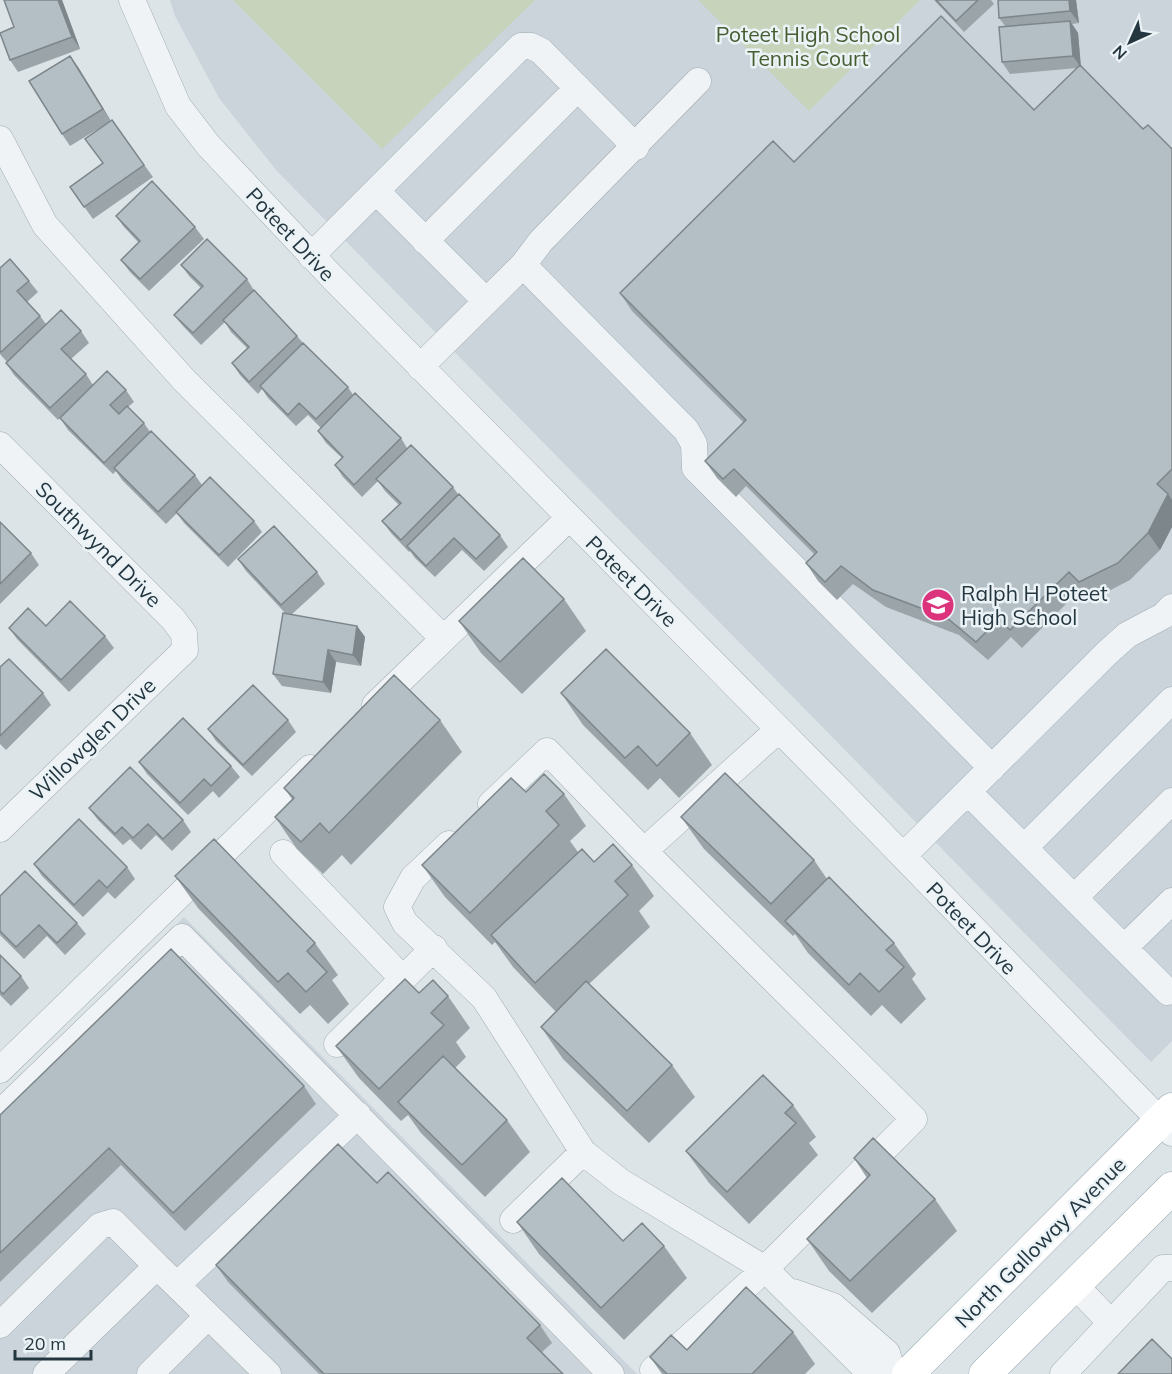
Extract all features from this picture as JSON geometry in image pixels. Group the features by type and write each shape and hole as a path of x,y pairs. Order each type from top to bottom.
{"main road":[{"name":"North Galloway Avenue","path":"908,1374 1168,1121"},
{"path":"985,1374 1172,1188"}],"street":[{"name":"Poteet Drive","path":"132,0 178,106 208,145 420,367 1168,1121"},
{"path":"312,256 521,46 531,46 541,51 636,147"},
{"path":"420,367 523,265 541,241 636,147 698,81"},
{"path":"425,241 578,88"},
{"path":"0,139 45,225 184,380 443,638"},
{"path":"376,191 486,301"},
{"path":"523,265 686,430 694,444 695,468 992,768"},
{"name":"Southwynd Drive","path":"0,445 173,619 184,634 184,650"},
{"path":"358,720 569,518"},
{"path":"903,856 1127,635 1163,616 1172,607"},
{"name":"Willowglen Drive","path":"0,829 184,650"},
{"path":"1024,848 1172,700"},
{"path":"644,851 778,730"},
{"path":"653,1370 765,1269 914,1119 644,851 547,751 413,878 397,907 405,923 434,948 484,998 583,1152 621,1182 765,1269 871,1374"},
{"path":"0,1070 324,753"},
{"path":"968,792 1168,992 1172,992"},
{"path":"1074,898 1172,801"},
{"path":"283,853 403,979"},
{"path":"1125,948 1172,901"},
{"path":"0,1113 182,937 612,1374"},
{"path":"337,1044 434,948"},
{"path":"177,1285 358,1115"},
{"path":"513,1220 583,1152"},
{"path":"0,1325 100,1226 113,1222 208,1316 257,1371"},
{"path":"46,1374 157,1266"},
{"path":"1063,1374 1163,1268 1172,1268"},
{"path":"1075,1285 1111,1323"},
{"path":"784,1288 833,1306 887,1353 893,1374"},
{"path":"150,1374 208,1316"}],"shaded area":[{"name":"Ralph H Poteet High School","path":"170,0 1172,0 1172,1041 1151,1062 276,170 219,98 175,16"},
{"path":"184,917 637,1374 0,1374 0,1095"}],"green space":[{"path":"233,0 535,0 382,149"},
{"name":"Poteet High School Tennis Court","path":"698,0 920,0 809,111"}],"building":[{"path":"4,0 58,0 72,37 10,60 0,33 14,27"},
{"path":"936,0 978,0 956,21"},
{"path":"998,0 1069,0 1070,11 999,18"},
{"path":"941,16 1034,110 1080,65 1143,129 1148,125 1172,149 1172,469 1157,484 1168,494 1148,533 1118,563 1079,582 1069,572 1010,630 999,619 976,642 947,618 873,590 841,566 825,582 806,563 817,552 734,469 723,479 705,461 746,420 620,293 773,141 794,162"},
{"path":"1070,21 1073,56 1002,62 999,27"},
{"path":"70,56 103,109 62,134 29,81"},
{"path":"112,120 144,165 84,207 70,187 103,163 85,139"},
{"path":"152,181 195,227 140,279 121,260 140,241 116,216"},
{"path":"207,239 247,279 193,333 174,315 203,286 181,265"},
{"path":"10,259 29,281 17,291 40,316 1,352 0,268"},
{"path":"254,290 297,336 249,382 232,363 249,347 223,320"},
{"path":"61,310 81,331 61,349 86,374 50,408 6,363"},
{"path":"303,343 348,387 316,419 299,403 288,415 260,386"},
{"path":"107,371 126,390 110,405 119,414 127,406 144,423 104,463 60,418"},
{"path":"355,393 401,438 354,485 335,465 343,457 318,431"},
{"path":"151,431 195,475 158,512 114,468"},
{"path":"411,445 453,487 401,540 382,521 401,503 376,479"},
{"path":"210,477 254,521 219,555 176,512"},
{"path":"459,494 500,535 476,559 454,538 426,566 407,546"},
{"path":"0,522 31,553 0,584"},
{"path":"274,526 317,572 281,605 238,559"},
{"path":"523,558 564,599 500,662 459,621"},
{"path":"70,601 105,636 61,680 9,628 28,608 46,626"},
{"path":"283,613 357,626 353,655 328,650 323,682 273,674"},
{"path":"606,649 690,733 657,766 638,746 625,758 561,693"},
{"path":"9,659 43,693 0,736 0,667"},
{"path":"394,675 440,720 329,833 320,823 301,842 275,817 294,798 284,788"},
{"path":"253,685 288,720 243,765 208,729"},
{"path":"183,718 231,766 211,786 204,779 180,803 139,762"},
{"path":"130,767 183,820 163,839 148,824 133,838 122,827 115,834 89,808"},
{"path":"725,773 814,860 771,904 681,817"},
{"path":"544,774 564,794 546,811 559,825 470,913 422,865 511,778 526,792"},
{"path":"79,819 127,867 107,888 99,880 74,905 34,864"},
{"path":"214,839 315,943 307,951 327,972 306,992 288,973 278,982 175,876"},
{"path":"613,844 632,865 615,881 628,895 535,983 491,935 582,849 594,862"},
{"path":"25,871 77,923 57,943 39,925 16,947 0,931 0,896"},
{"path":"829,877 894,943 886,950 904,967 879,992 860,973 849,985 785,921"},
{"path":"171,949 304,1086 173,1213 109,1148 0,1253 0,1115"},
{"path":"0,955 21,976 3,994 0,991"},
{"path":"405,979 419,993 433,980 448,996 431,1013 444,1025 379,1089 336,1046"},
{"path":"586,981 672,1065 627,1111 541,1027"},
{"path":"443,1056 507,1120 462,1165 398,1102"},
{"path":"763,1075 793,1105 785,1113 796,1123 727,1192 686,1151"},
{"path":"873,1138 935,1199 850,1281 807,1239 870,1175 854,1158"},
{"path":"338,1144 377,1183 388,1172 540,1325 527,1338 563,1374 324,1374 216,1265"},
{"path":"562,1178 623,1241 642,1223 664,1246 601,1308 517,1222"},
{"path":"746,1287 793,1332 752,1374 667,1374 650,1357 671,1335 687,1350"},
{"path":"1152,1339 1172,1359 1172,1374 1118,1374"}],"place":[{"name":"Ralph H Poteet High School","path":"938,605"}]}
